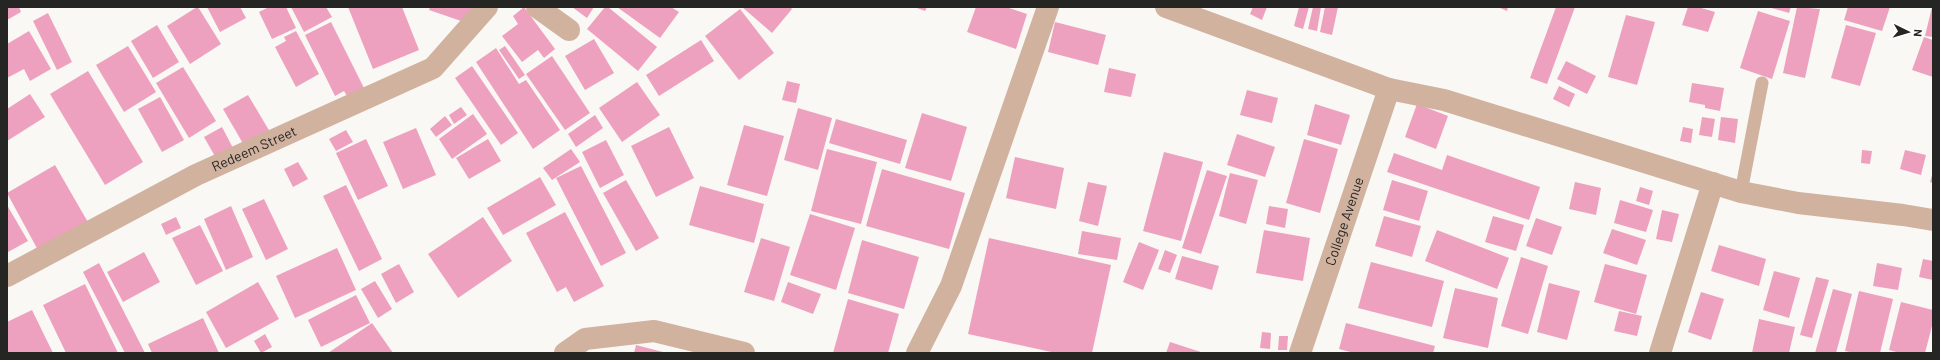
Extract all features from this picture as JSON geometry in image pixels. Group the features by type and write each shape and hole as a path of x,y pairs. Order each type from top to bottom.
{"street":[{"name":"Redeem Street","path":"7,276 196,175 433,68 487,7"},
{"path":"537,7 569,30"},
{"path":"916,353 950,286 1048,7"},
{"path":"1166,7 1389,88 1444,100 1740,192 1798,203 1903,215 1933,220"},
{"name":"College Avenue","path":"1300,353 1389,88"},
{"path":"1660,353 1713,183"},
{"path":"566,353 585,339 654,331 744,353"}],"lane":[{"path":"1740,192 1762,83"}],"building":[{"path":"7,7 19,7 21,12 7,20"},
{"path":"197,7 221,44 190,64 167,26"},
{"path":"207,7 240,7 246,18 220,32"},
{"path":"269,7 286,7 296,28 272,39 259,12"},
{"path":"291,7 326,7 332,17 304,32"},
{"path":"348,7 402,7 419,50 373,69"},
{"path":"430,7 472,7 467,23 429,10"},
{"path":"524,7 555,49 544,58 538,50 522,62 502,36 518,24 513,16"},
{"path":"572,7 594,7 587,18"},
{"path":"605,7 608,7 657,47 638,71 587,29"},
{"path":"617,7 671,7 679,12 660,38"},
{"path":"742,7 790,7 792,9 772,33"},
{"path":"914,7 927,7 925,11"},
{"path":"976,7 1006,7 1027,14 1016,49 967,32"},
{"path":"1253,7 1267,7 1262,20 1250,14"},
{"path":"1299,7 1309,7 1303,29 1294,26"},
{"path":"1313,7 1321,7 1317,31 1308,29"},
{"path":"1325,7 1338,7 1332,35 1320,32"},
{"path":"1498,7 1508,7 1507,11"},
{"path":"1556,7 1575,7 1547,84 1530,78"},
{"path":"1688,7 1698,7 1715,12 1708,32 1682,25"},
{"path":"1768,7 1791,7 1789,13"},
{"path":"1797,7 1820,9 1805,78 1783,73"},
{"path":"1848,7 1890,7 1882,31 1844,20"},
{"path":"1933,7 1933,37 1925,36"},
{"path":"740,9 774,53 739,80 705,36"},
{"path":"1758,11 1790,21 1772,79 1740,68"},
{"path":"48,13 72,62 57,70 33,21"},
{"path":"1626,15 1655,22 1637,85 1608,77"},
{"path":"331,22 364,88 347,96 344,91 335,96 305,35"},
{"path":"1055,22 1106,35 1098,65 1048,52"},
{"path":"157,25 179,62 153,78 131,41"},
{"path":"1846,25 1876,33 1860,86 1831,78"},
{"path":"29,31 51,69 30,81 24,69 7,78 7,44"},
{"path":"296,31 319,74 296,87 275,47 286,41 284,37"},
{"path":"1924,37 1933,40 1933,77 1912,70"},
{"path":"594,39 614,73 585,90 565,56"},
{"path":"701,40 714,61 659,96 646,75"},
{"path":"128,46 156,92 124,112 96,65"},
{"path":"505,46 525,75 519,79 499,50"},
{"path":"496,48 519,84 526,80 560,130 533,149 476,62"},
{"path":"552,56 590,113 565,130 526,74"},
{"path":"1566,61 1596,76 1587,94 1557,79"},
{"path":"472,66 518,133 501,145 455,78"},
{"path":"183,67 216,121 189,138 156,83"},
{"path":"1109,68 1136,74 1131,97 1104,92"},
{"path":"88,71 143,162 105,185 50,94"},
{"path":"787,81 800,84 796,103 782,100"},
{"path":"637,82 660,115 622,142 599,108"},
{"path":"1692,83 1724,88 1720,111 1705,108 1705,105 1689,102"},
{"path":"1559,86 1575,94 1569,107 1553,99"},
{"path":"1247,90 1278,98 1272,123 1240,115"},
{"path":"30,94 45,117 7,141 7,109"},
{"path":"248,95 270,132 245,147 223,109"},
{"path":"160,97 184,140 162,152 138,109"},
{"path":"1315,104 1350,115 1341,145 1307,135"},
{"path":"1417,104 1448,116 1436,149 1405,137"},
{"path":"461,107 467,115 454,124 449,115"},
{"path":"798,108 832,118 818,170 784,160"},
{"path":"922,113 967,127 951,181 905,168"},
{"path":"473,114 487,134 452,159 439,139"},
{"path":"595,115 603,128 576,147 568,134"},
{"path":"445,116 452,125 436,137 430,129"},
{"path":"1702,117 1715,119 1712,137 1699,135"},
{"path":"1721,117 1738,119 1735,143 1718,140"},
{"path":"836,119 907,140 900,164 829,143"},
{"path":"744,125 784,136 767,196 727,185"},
{"path":"222,127 233,148 216,158 204,137"},
{"path":"669,127 694,178 656,197 631,146"},
{"path":"1683,127 1693,129 1691,143 1680,141"},
{"path":"416,128 436,175 403,189 383,142"},
{"path":"346,130 353,142 336,151 329,139"},
{"path":"1237,134 1275,147 1265,177 1227,165"},
{"path":"366,139 388,186 358,200 336,153"},
{"path":"488,139 501,161 469,179 456,158"},
{"path":"1304,139 1338,149 1320,213 1286,203"},
{"path":"606,140 624,175 600,188 582,152"},
{"path":"571,149 580,162 552,180 543,168"},
{"path":"827,149 877,162 861,224 811,211"},
{"path":"1862,150 1872,151 1870,164 1861,163"},
{"path":"1905,150 1926,155 1921,175 1900,169"},
{"path":"1164,152 1203,162 1181,241 1143,231"},
{"path":"1394,153 1442,170 1447,155 1540,187 1529,220 1387,172"},
{"path":"1015,157 1064,168 1056,209 1006,198"},
{"path":"298,162 308,179 293,187 284,169"},
{"path":"55,165 89,224 39,252 7,193"},
{"path":"581,166 626,253 601,266 556,178"},
{"path":"882,169 965,193 949,249 866,226"},
{"path":"1207,170 1227,176 1201,254 1182,248"},
{"path":"1933,172 1933,183 1930,182"},
{"path":"1230,173 1258,180 1246,224 1219,216"},
{"path":"540,177 556,205 503,235 487,208"},
{"path":"626,180 659,238 636,251 603,193"},
{"path":"1392,180 1428,191 1419,221 1383,210"},
{"path":"1088,182 1107,186 1098,226 1079,221"},
{"path":"1575,182 1601,188 1596,215 1569,209"},
{"path":"346,185 382,259 359,271 323,196"},
{"path":"700,186 764,204 754,243 689,225"},
{"path":"1640,187 1653,191 1649,205 1636,201"},
{"path":"264,199 288,249 266,260 242,209"},
{"path":"1620,200 1653,210 1646,232 1614,223"},
{"path":"7,205 28,241 8,252 7,251"},
{"path":"231,206 253,257 226,270 204,219"},
{"path":"1269,206 1288,209 1285,228 1266,224"},
{"path":"1662,210 1679,214 1672,242 1656,239"},
{"path":"565,212 604,286 574,302 566,287 557,292 526,233"},
{"path":"810,214 855,228 836,290 790,275"},
{"path":"1384,216 1421,226 1412,257 1375,246"},
{"path":"1493,216 1524,225 1516,251 1485,242"},
{"path":"176,217 181,228 166,235 161,224"},
{"path":"483,217 512,261 458,298 428,254"},
{"path":"1536,218 1562,227 1552,255 1526,246"},
{"path":"200,225 223,271 196,285 172,238"},
{"path":"1612,229 1646,240 1637,265 1603,253"},
{"path":"1264,230 1310,238 1303,281 1256,273"},
{"path":"1437,230 1509,258 1497,289 1425,261"},
{"path":"1082,231 1121,238 1117,260 1078,254"},
{"path":"761,238 790,247 774,301 744,292"},
{"path":"989,238 1111,265 1092,353 1056,353 968,334"},
{"path":"862,240 919,257 904,309 848,293"},
{"path":"1139,242 1159,250 1143,290 1123,282"},
{"path":"1719,245 1766,259 1759,286 1711,271"},
{"path":"337,248 356,290 295,318 276,276"},
{"path":"1165,250 1177,255 1170,273 1158,269"},
{"path":"144,252 160,282 123,302 107,272"},
{"path":"1182,256 1219,266 1212,290 1175,279"},
{"path":"1521,257 1548,266 1528,334 1501,326"},
{"path":"1923,259 1933,261 1933,280 1919,277"},
{"path":"1371,262 1444,281 1432,327 1358,308"},
{"path":"99,263 145,353 125,353 83,272"},
{"path":"1877,263 1902,268 1898,290 1873,286"},
{"path":"399,264 414,292 396,303 381,274"},
{"path":"1605,264 1647,275 1636,314 1594,302"},
{"path":"1774,271 1800,278 1789,318 1763,310"},
{"path":"1816,277 1829,280 1812,338 1800,335"},
{"path":"375,281 392,309 378,318 361,289"},
{"path":"258,282 279,319 226,348 206,312"},
{"path":"788,282 821,294 813,314 781,302"},
{"path":"1549,283 1580,291 1567,340 1537,332"},
{"path":"85,284 118,353 66,353 43,305"},
{"path":"1455,288 1498,298 1488,348 1443,338"},
{"path":"1833,289 1852,294 1836,353 1815,353"},
{"path":"1859,291 1893,299 1880,353 1855,353 1845,351"},
{"path":"1701,292 1724,299 1711,340 1688,332"},
{"path":"356,295 370,323 321,347 308,320"},
{"path":"848,299 899,314 888,353 833,353"},
{"path":"1901,302 1933,310 1933,322 1925,353 1900,353 1889,350"},
{"path":"32,310 53,353 7,353 7,322"},
{"path":"1619,311 1642,316 1637,336 1614,331"},
{"path":"203,318 219,353 152,353 148,344"},
{"path":"1759,319 1795,327 1789,353 1752,353"},
{"path":"372,323 393,353 328,353"},
{"path":"1346,323 1435,346 1433,353 1354,353 1339,349"},
{"path":"1262,332 1271,333 1270,349 1260,348"},
{"path":"265,334 272,347 261,353 254,341"},
{"path":"1279,336 1288,336 1287,350 1278,350"},
{"path":"1170,342 1204,353 1166,353"},
{"path":"636,345 663,352 663,353 634,353"}]}
